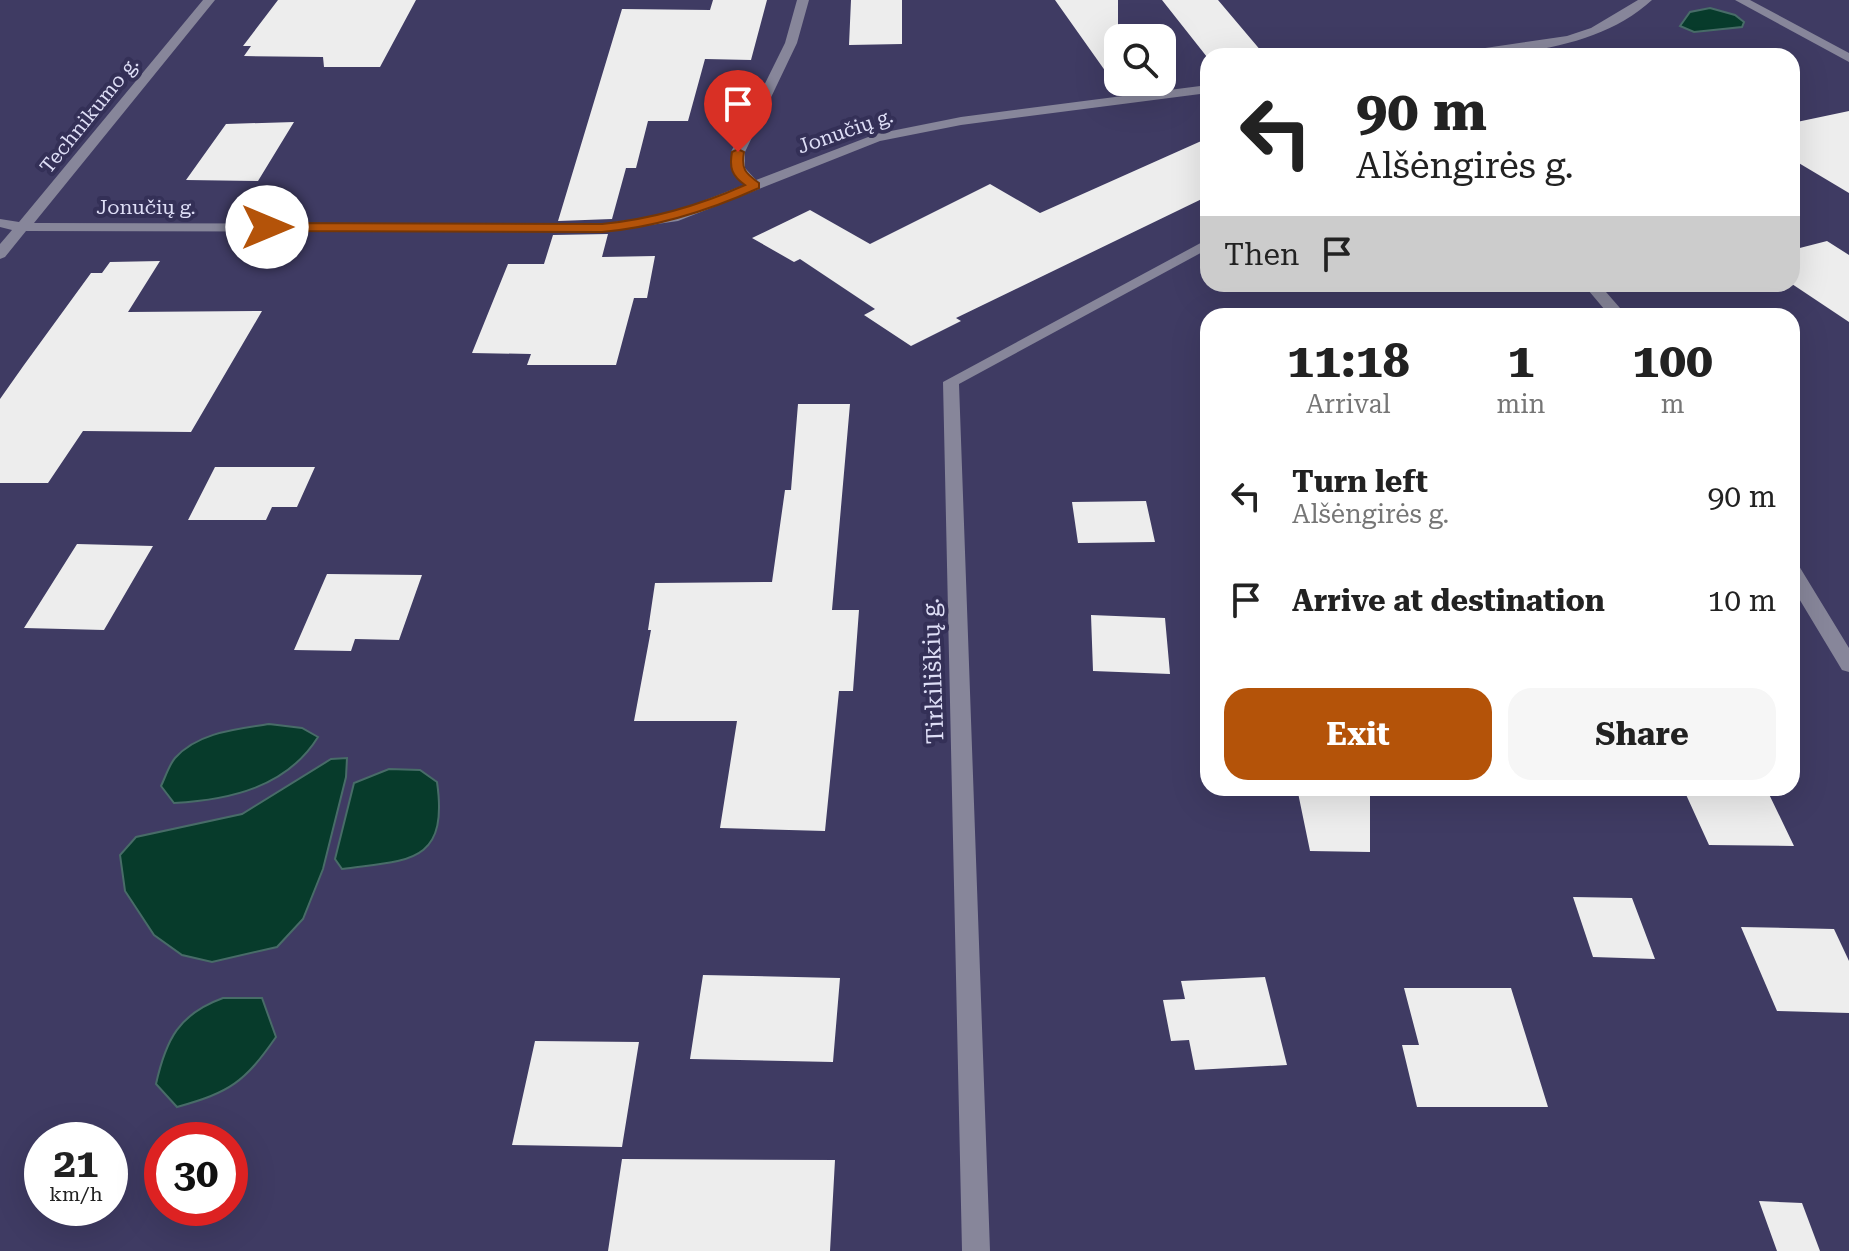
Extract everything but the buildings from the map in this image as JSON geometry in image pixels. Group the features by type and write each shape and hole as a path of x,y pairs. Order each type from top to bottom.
{"street":[{"name":"Technikumo g.","path":"0,254 209,0"},
{"path":"754,186 740,176 736,166 738,152 791,43 803,0"},
{"path":"1545,48 1595,31 1646,0"},
{"path":"1741,0 1849,58"},
{"name":"Jonučių g.","path":"0,223 23,227 602,228 673,218 876,138 920,128 1200,90"},
{"name":"Tirkiliškių g.","path":"976,1251 951,382 1200,247"},
{"path":"1598,292 1612,308"},
{"path":"1800,584 1849,665"}],"shaded area":[{"path":"1710,8 1735,15 1744,22 1742,27 1694,32 1680,26 1690,12"},
{"path":"269,724 302,728 318,737 290,768 274,779 236,794 174,803 161,786 175,758 195,742 219,733"},
{"path":"347,758 346,777 323,869 303,919 277,947 212,962 182,955 154,935 125,891 120,855 136,837 242,814 331,759"},
{"path":"389,769 420,770 437,782 439,809 436,829 429,844 404,859 342,869 335,859 354,783"},
{"path":"223,998 262,998 276,1037 234,1084 177,1107 156,1084 164,1054 185,1020"}],"route":[{"path":"267,227 602,228 642,224 673,218 754,186 740,176 736,166 738,152"}]}
